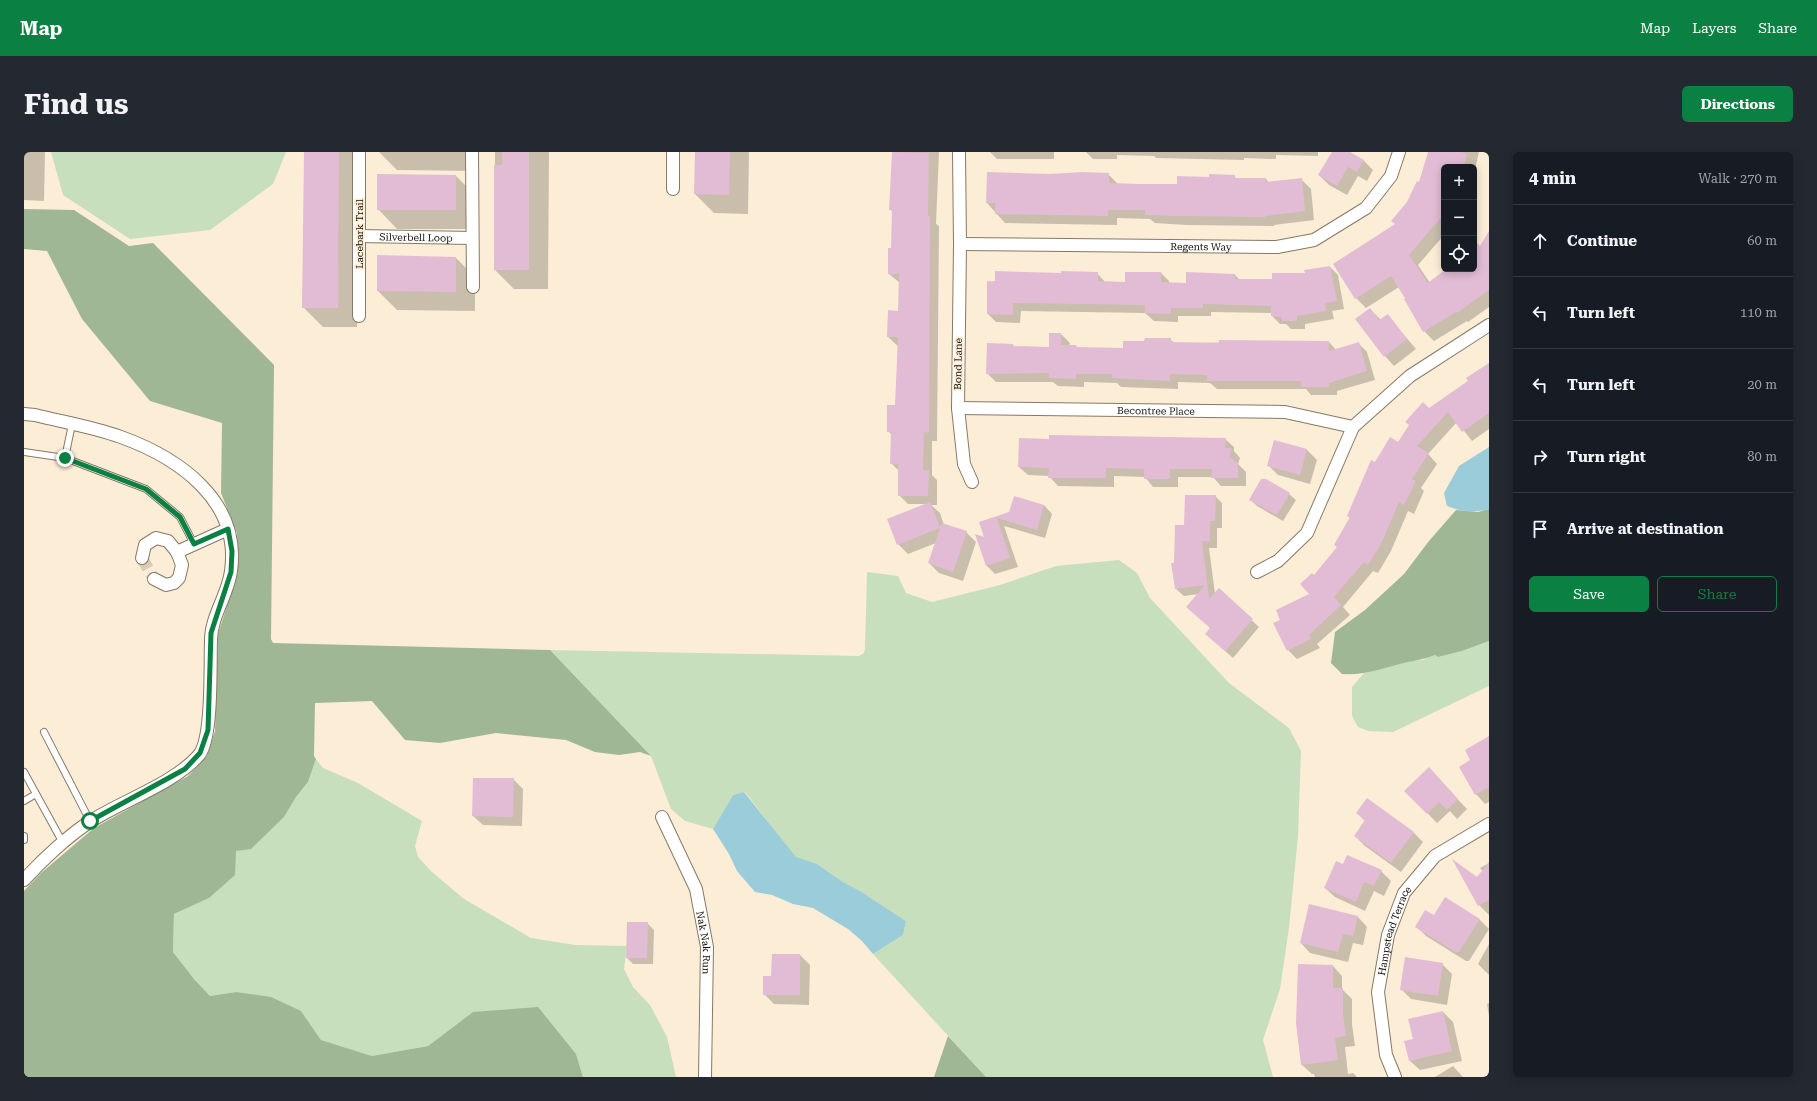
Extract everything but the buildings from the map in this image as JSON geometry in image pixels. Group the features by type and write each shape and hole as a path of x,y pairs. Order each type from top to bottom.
{"street":[{"name":"Lacebark Trail","path":"359,152 359,316"},
{"path":"472,152 473,287"},
{"path":"673,152 673,189"},
{"path":"959,152 960,244"},
{"name":"Regents Way","path":"960,244 1277,247 1314,240 1366,208 1391,176 1400,152"},
{"name":"Silverbell Loop","path":"359,236 472,238"},
{"name":"Bond Lane","path":"960,244 958,408 964,464 972,482"},
{"path":"1257,572 1278,561 1307,533 1353,427 1410,376 1489,326"},
{"name":"Becontree Place","path":"958,408 1285,412 1353,427"},
{"path":"24,414 35,415 120,437 156,452 186,471 213,498 228,529 232,551 231,572 211,633 208,730 200,753 185,769 90,821 63,843 24,880"},
{"path":"177,552 228,529"},
{"path":"142,558 145,545 156,538 168,541 177,552 182,565 179,578 174,583 166,584 154,579"},
{"name":"Nak Nak Run","path":"662,817 696,889 707,947 705,1077"},
{"name":"Hampstead Terrace","path":"1395,1077 1386,1055 1378,992 1388,935 1404,893 1435,856 1489,824"}],"lane":[{"path":"65,458 72,424"},
{"path":"24,452 65,458 146,489 180,517 194,544"},
{"path":"44,732 90,821"},
{"path":"24,772 63,843"},
{"path":"24,801 36,794"}],"green space":[{"path":"51,152 286,152 273,184 210,230 130,239 63,195"},
{"path":"24,209 74,210 129,246 153,243 274,365 271,639 273,643 550,650 651,756 640,752 619,755 595,752 566,740 496,733 440,743 405,740 372,701 315,703 314,756 316,759 308,782 296,797 284,817 251,849 236,851 235,875 209,898 174,914 173,952 194,979 210,996 236,992 271,997 301,1011 321,1040 372,1056 428,1046 473,1012 538,1007 576,1054 583,1077 24,1077 24,891 41,873 94,828 188,776 207,756 215,731 218,634 238,572 237,533 221,493 222,423 150,401 82,319 47,251 24,249"},
{"path":"1489,509 1489,641 1462,651 1438,657 1435,655 1384,669 1359,674 1342,674 1331,663 1335,632 1365,610 1404,574 1429,541 1456,510 1478,512"},
{"path":"1119,560 1137,573 1150,598 1229,683 1289,728 1301,751 1298,836 1289,928 1280,989 1263,1040 1273,1077 986,1077 873,954 903,935 906,921 817,864 796,858 745,792 733,795 713,829 685,821 671,809 651,756 550,650 859,656 864,653 865,649 867,572 898,576 906,593 932,602 1000,585 1056,566"},
{"path":"1489,641 1489,686 1393,732 1368,731 1358,727 1352,716 1352,687 1364,673 1411,661 1423,660 1435,655 1438,657 1462,651"},
{"path":"316,759 323,768 358,783 422,821 415,846 418,857 432,872 464,899 531,938 575,945 627,946 624,969 633,987 650,1005 667,1037 676,1077 583,1077 576,1054 473,1012 428,1046 372,1056 321,1040 301,1011 236,992 210,996 194,979 173,952 174,914 209,898 236,850 284,817 296,797 308,782"},
{"path":"948,1036 986,1077 934,1077"}],"water":[{"path":"1489,447 1489,509 1468,511 1458,510 1447,506 1444,493 1459,466"},
{"path":"744,792 796,857 817,864 906,921 903,935 873,954 862,941 848,929 813,908 793,904 772,895 755,892 737,871 729,854 713,829 733,795"}],"tunnel":[{"path":"142,558 154,579"}],"route":[{"path":"65,458 146,489 180,517 194,544 228,529 232,551 231,572 211,633 208,730 200,753 185,769 90,821"}]}
